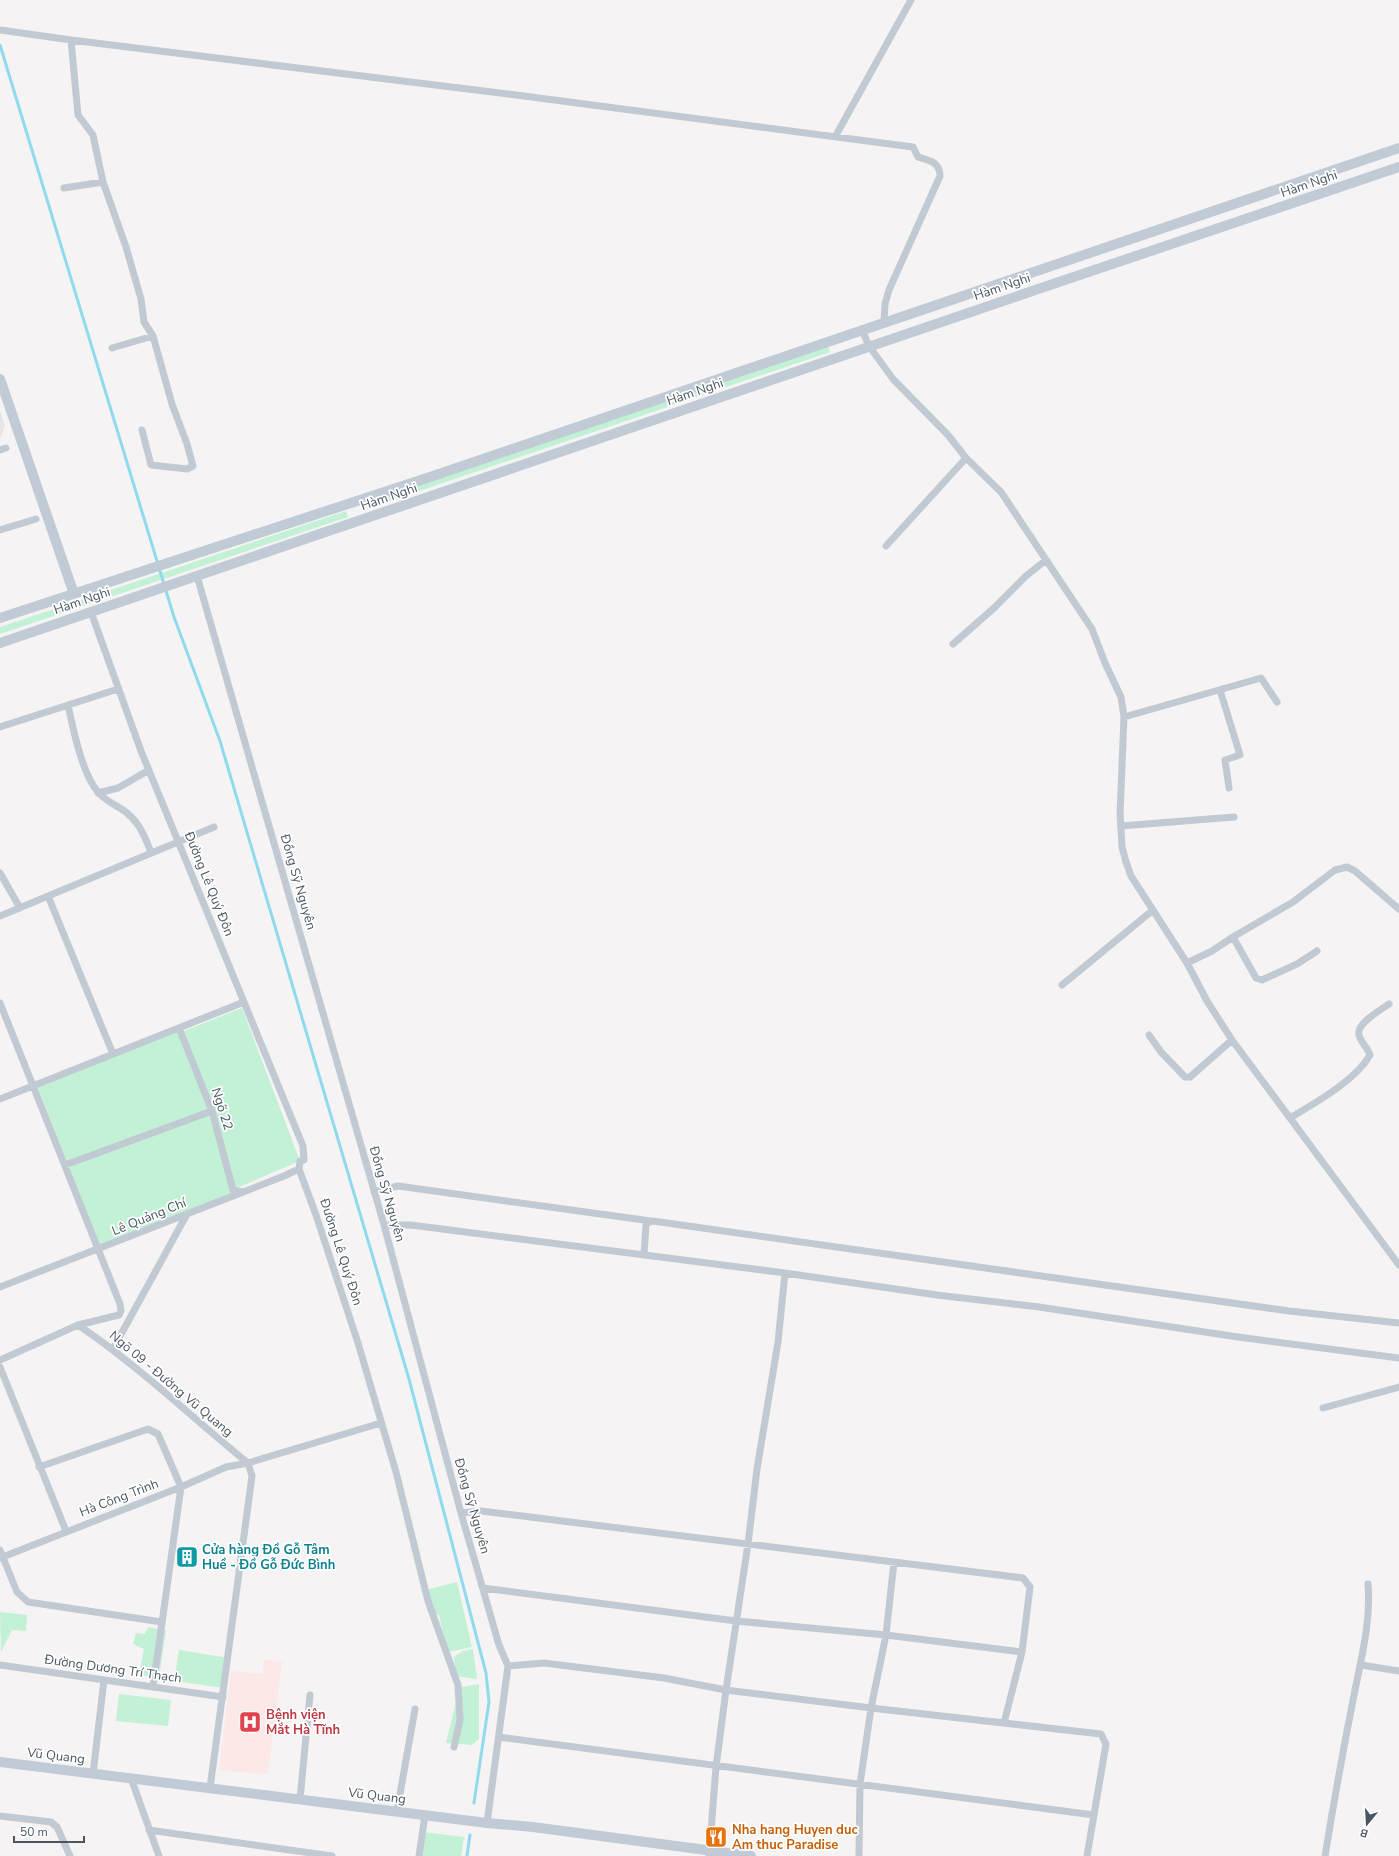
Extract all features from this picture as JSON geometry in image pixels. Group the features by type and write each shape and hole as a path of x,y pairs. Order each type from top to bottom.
{"main road":[{"name":"Hàm Nghi","path":"0,618 427,478 1399,148"},
{"name":"Hàm Nghi","path":"0,643 869,346 1399,167"},
{"path":"0,379 74,594"},
{"name":"Vũ Quang","path":"0,1762 487,1823 533,1827 709,1853 751,1856"}],"street":[{"path":"835,137 911,0"},
{"path":"2,30 913,147 918,157 934,162 940,169 939,181 889,290 885,304 884,322"},
{"path":"71,40 78,115 93,135 103,182 126,247 140,299 144,322 153,336 172,404 187,444 193,466 187,468 151,465 142,430"},
{"path":"64,188 103,182"},
{"path":"862,330 869,346 893,379 948,435 966,458 1001,492 1092,629 1105,663 1121,697 1124,716 1121,826 1122,847 1131,876 1187,963 1207,1001 1232,1040 1399,1265"},
{"path":"112,348 153,336"},
{"path":"886,546 966,458"},
{"path":"0,530 36,519"},
{"path":"953,644 1026,576 1046,560"},
{"name":"Đồng Sỹ Nguyên","path":"197,576 384,1225 461,1513 499,1645 508,1666"},
{"name":"Đường Lê Quý Đôn","path":"91,612 149,770 303,1146 304,1160 300,1160 299,1169 358,1343 396,1472 428,1601 458,1685 460,1720 454,1747"},
{"path":"1124,716 1261,678 1277,702"},
{"path":"0,727 118,689"},
{"path":"1220,690 1240,755 1225,760 1230,788"},
{"path":"68,705 76,738 91,781 98,793 137,822 151,852"},
{"path":"98,793 118,788 149,770"},
{"path":"1121,826 1234,817"},
{"path":"0,916 214,827"},
{"path":"1187,963 1212,951 1233,936 1292,902 1324,877 1341,867 1347,867 1354,871 1399,909"},
{"path":"0,873 20,908"},
{"path":"48,896 113,1054"},
{"path":"1062,985 1153,910"},
{"path":"1233,936 1256,978 1262,980 1297,964 1317,951"},
{"path":"0,1099 244,1002"},
{"path":"0,1003 120,1304 121,1311 119,1315 78,1325 0,1360"},
{"path":"1290,1118 1328,1094 1363,1065 1370,1055 1359,1034 1359,1029 1370,1017 1389,1004"},
{"name":"Ngõ 22","path":"179,1028 212,1111 232,1190 243,1192"},
{"path":"1149,1035 1161,1052 1185,1077 1190,1077 1232,1040"},
{"path":"65,1165 212,1111"},
{"name":"Lê Quảng Chí","path":"0,1288 299,1169"},
{"path":"374,1192 398,1186 1289,1311 1399,1323"},
{"path":"114,1349 187,1214"},
{"path":"644,1255 645,1230 647,1223 653,1221"},
{"path":"384,1225 411,1225 786,1273 875,1287 1039,1307 1230,1336 1399,1358"},
{"path":"709,1853 716,1767 726,1690 748,1544 757,1469 778,1342 786,1273"},
{"name":"Ngõ 09 - Đường Vũ Quang","path":"78,1325 114,1349 163,1389 214,1435 248,1463"},
{"path":"0,1366 66,1531"},
{"path":"1323,1408 1399,1387"},
{"name":"Hà Công Trình","path":"1,1555 181,1487 226,1467 248,1463 381,1423"},
{"path":"39,1466 148,1429 158,1434 181,1487 153,1688"},
{"path":"210,1788 252,1476 248,1463"},
{"path":"461,1513 481,1510 1023,1578 1030,1587 1022,1652 1004,1723"},
{"path":"1,1555 17,1592 28,1602 162,1622"},
{"path":"859,1856 860,1784 871,1708 886,1635 894,1562"},
{"path":"1325,1856 1364,1651 1368,1623 1368,1584"},
{"path":"483,1588 736,1621 886,1635 1022,1652"},
{"path":"487,1823 508,1666 544,1663 664,1678 726,1690 1097,1733 1103,1736 1106,1744 1088,1856"},
{"name":"Đường Dương Trí Thạch","path":"0,1665 223,1697"},
{"path":"1361,1665 1399,1671"},
{"path":"93,1774 104,1680"},
{"path":"300,1799 310,1695"},
{"path":"396,1811 415,1709"},
{"path":"499,1737 716,1767 860,1784 1094,1815"},
{"path":"131,1778 159,1856"},
{"path":"419,1856 425,1815"},
{"path":"0,1816 51,1822 57,1827 70,1856"},
{"path":"149,1830 332,1856"}],"shaded area":[{"path":"0,411 5,426 0,439"},
{"name":"Bệnh viện Mắt Hà Tĩnh","path":"264,1659 282,1662 268,1774 219,1770 231,1671 262,1674"}],"green space":[{"path":"828,346 830,352 375,506 373,500"},
{"path":"346,511 348,517 0,634 0,627"},
{"path":"242,1008 300,1161 239,1187 240,1193 101,1249 69,1167 186,1121 68,1164 37,1085 180,1031 195,1067 184,1031"},
{"path":"457,1582 472,1647 448,1652 439,1615 432,1614 426,1590"},
{"path":"0,1612 27,1615 26,1631 12,1630 1,1652"},
{"path":"148,1627 166,1631 159,1678 139,1675 144,1649 133,1644 136,1633 145,1634"},
{"path":"473,1649 477,1679 456,1676 454,1657 463,1651"},
{"path":"179,1650 229,1658 224,1688 174,1681"},
{"path":"479,1684 479,1739 472,1745 446,1743 456,1703 462,1687"},
{"path":"119,1694 171,1700 168,1726 116,1721"},
{"path":"423,1832 464,1837 461,1856 420,1856"}],"waterway":[{"path":"0,45 174,617 220,741 409,1379 486,1673 489,1702 474,1803"},
{"path":"467,1856 470,1835"}],"place":[{"name":"Cửa hàng Đồ Gỗ Tâm Huề - Đồ Gỗ Đức Bình","path":"187,1557"},
{"name":"Bệnh viện Mắt Hà Tĩnh","path":"250,1722"},
{"name":"Nha hang Huyen duc Am thuc Paradise","path":"716,1837"}]}
